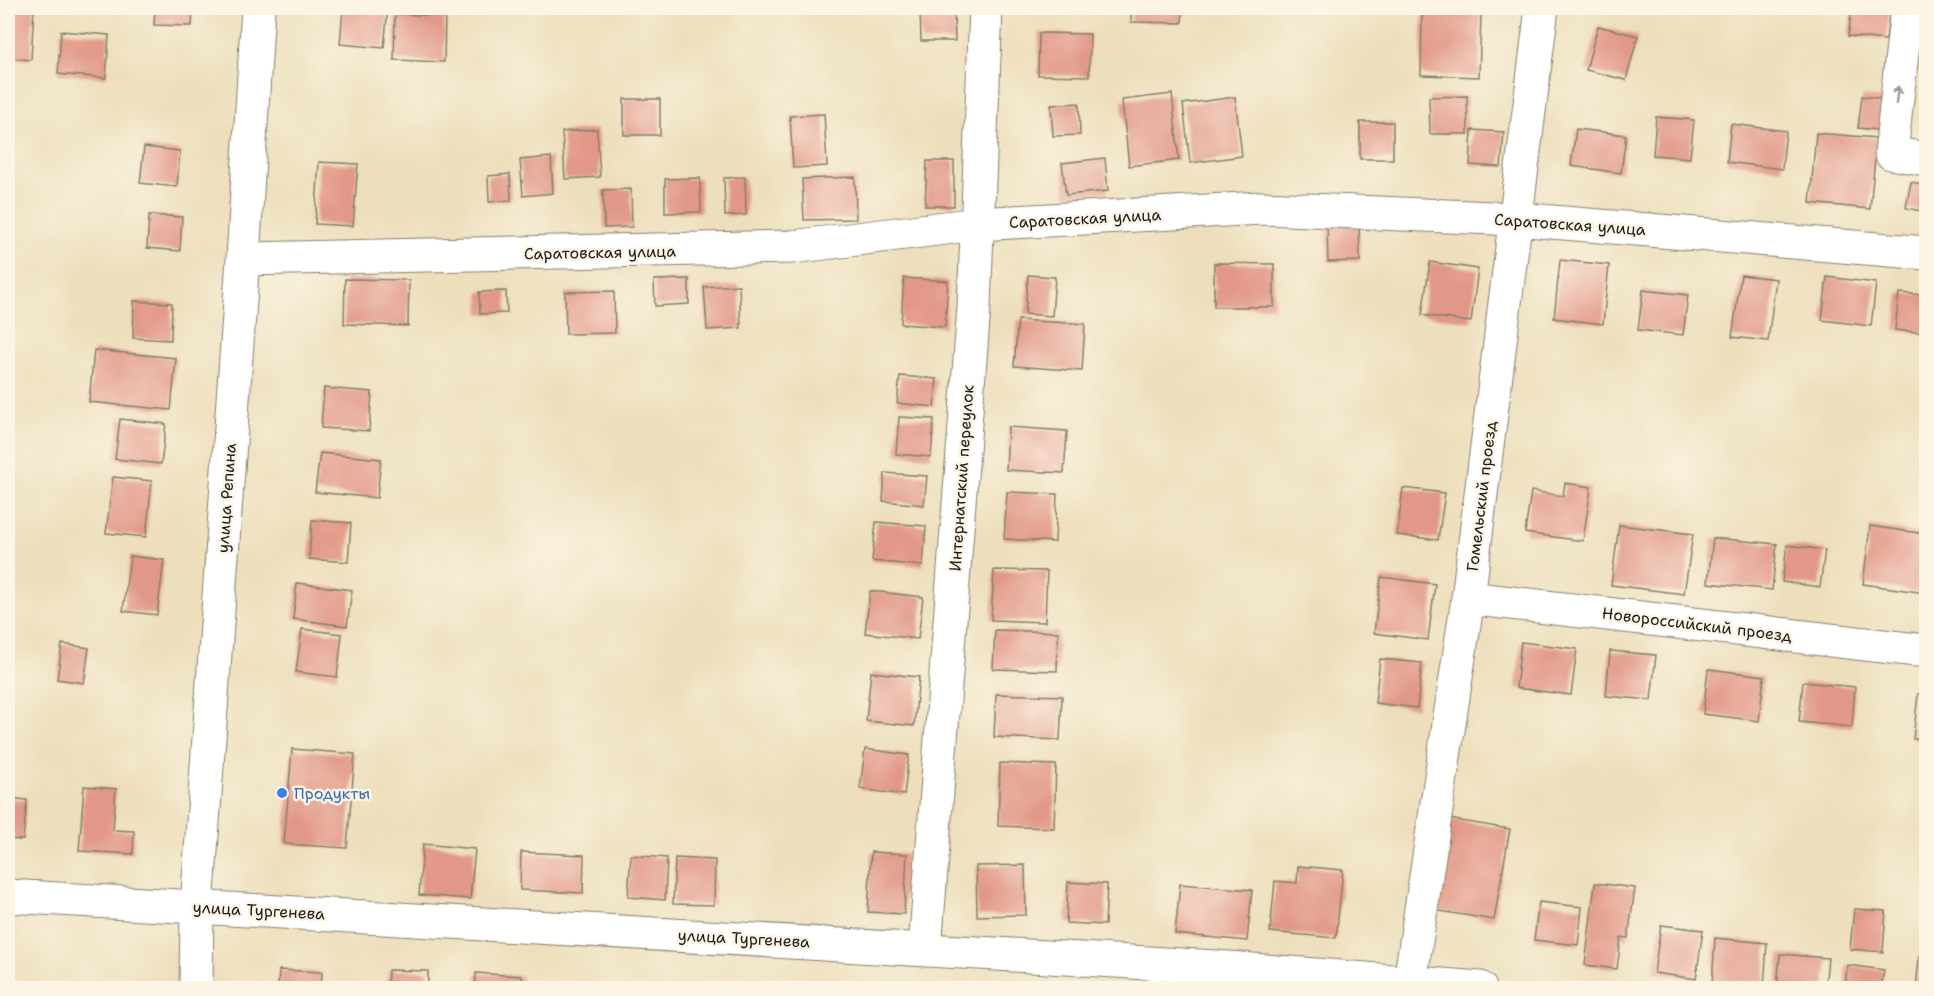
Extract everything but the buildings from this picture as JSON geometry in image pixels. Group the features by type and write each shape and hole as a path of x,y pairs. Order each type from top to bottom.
{"street":[{"name":"улица Репина","path":"196,988 196,907 243,259 258,8"},
{"name":"Интернатский переулок","path":"925,949 975,308 986,8"},
{"name":"Гомельский проезд","path":"1410,982 1468,598 1542,8"},
{"path":"1907,8 1891,153 1926,159"},
{"name":"Саратовская улица","path":"243,259 792,248 978,224 1261,208 1516,219 1926,253"},
{"name":"Новороссийский проезд","path":"1468,598 1926,651"},
{"name":"улица Тургенева","path":"8,896 925,949 1214,978 1410,982 1480,988"}],"place":[{"name":"Продукты","path":"282,793"}]}
